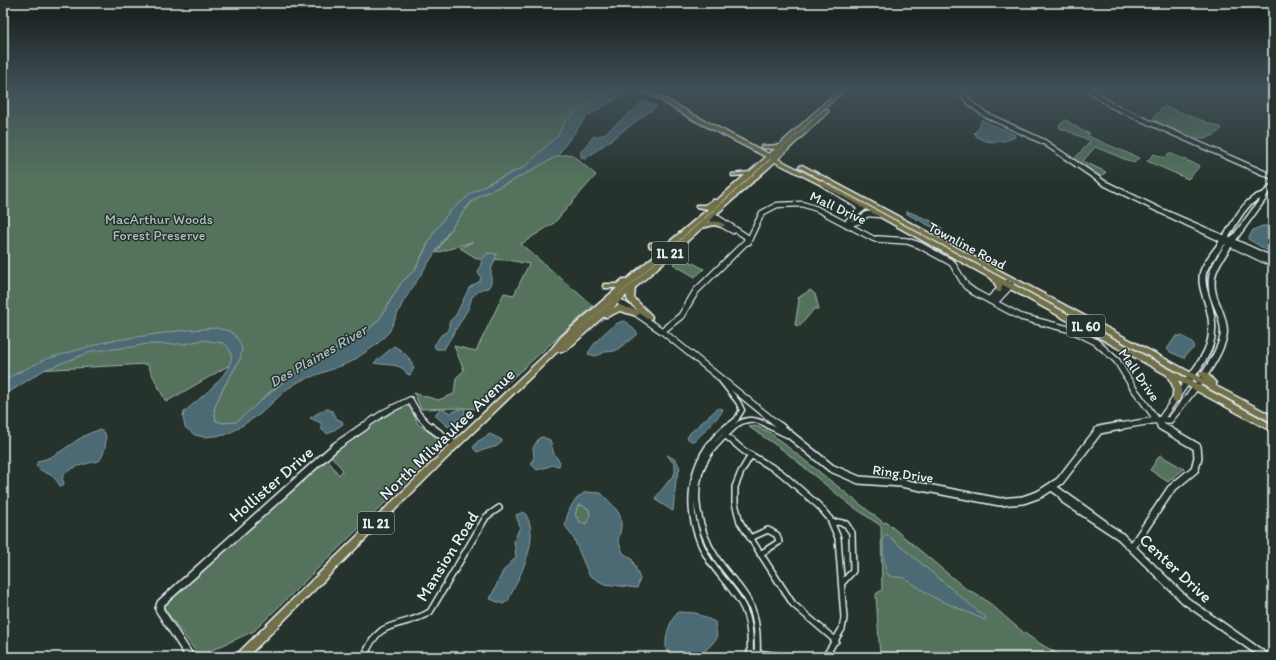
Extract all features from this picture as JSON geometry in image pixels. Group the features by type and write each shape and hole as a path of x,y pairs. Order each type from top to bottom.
{"main road":[{"name":"Townline Road","path":"703,121 774,155 1189,379"},
{"path":"703,121 707,126 759,154 761,158 759,164"},
{"name":"Townline Road","path":"712,121 763,147 793,168 989,273 1160,368 1189,379 1200,380 1273,420"},
{"name":"IL 21","path":"747,185 780,147 808,121"},
{"name":"IL 21","path":"709,216 736,186 737,180 734,175 750,172 759,164 774,155 813,121"},
{"path":"763,147 780,147"},
{"path":"747,185 768,168 777,165 793,168"},
{"name":"North Milwaukee Avenue","path":"642,275 654,259 672,243 718,210 747,185"},
{"path":"1200,380 1220,348 1224,331 1209,285 1211,273 1231,242 1264,199 1264,195 1273,186"},
{"path":"698,206 712,205 722,195 729,193"},
{"path":"1189,379 1211,346 1214,338 1209,306 1201,278 1208,260 1248,204 1258,196 1264,195"},
{"name":"North Milwaukee Avenue","path":"240,657 455,445 555,350 558,344 697,230 709,216"},
{"path":"697,230 704,225 714,223 722,225"},
{"path":"654,259 656,249 652,245 660,247 672,243"},
{"path":"989,273 996,280 999,290"},
{"path":"606,286 618,286 632,275 642,275"},
{"path":"642,275 633,288 630,299 649,317"},
{"name":"North Milwaukee Avenue","path":"555,350 564,348 616,297"},
{"path":"588,326 611,311 619,308 637,313"},
{"path":"1160,368 1174,379 1178,393 1176,399"},
{"name":"Townline Road","path":"1200,380 1273,429"}],"street":[{"path":"998,121 1044,142 1104,183 1157,209 1167,212 1273,260"},
{"path":"1144,121 1233,162 1273,177"},
{"path":"823,184 829,190 856,204 859,208 858,212"},
{"name":"Mall Drive","path":"662,331 681,316 696,291 748,242 760,217 766,210 777,205 787,203 802,204 814,207 874,239 907,241 919,245 952,263 968,288 991,301 1021,317 1077,332 1102,346 1121,366 1132,386 1164,428 1198,446 1198,464 1190,476 1176,482 1132,547"},
{"path":"847,225 848,221 858,212 867,208"},
{"path":"855,221 867,208"},
{"path":"847,225 855,221 859,221 867,214 880,215"},
{"path":"709,216 731,229 748,242"},
{"path":"709,216 738,230 747,236 748,242"},
{"path":"738,230 748,231 754,229"},
{"path":"1231,242 1273,264"},
{"path":"991,301 996,301 1009,284"},
{"path":"991,301 991,298 999,290 1009,284"},
{"name":"Ring Drive","path":"616,297 649,317 662,331"},
{"name":"Ring Drive","path":"616,297 662,331 831,468 859,480 901,484 1000,502 1034,497 1052,487 1069,470 1099,430 1159,420 1170,420 1200,380"},
{"path":"720,379 723,385 738,402 742,410 708,456 698,482 697,510 703,533 716,559 746,598 753,611 757,655"},
{"path":"1159,420 1176,399 1189,379"},
{"name":"Hollister Drive","path":"190,657 162,614 159,606 161,602 336,446 385,412 410,400 426,424 455,445"},
{"path":"788,657 750,654 750,627 745,610 739,598 706,554 695,527 692,514 692,486 700,460 712,441 740,423 749,419 761,422 772,429 790,436"},
{"path":"724,434 751,455 780,472 819,506 832,523 838,538 844,618 836,640 825,657"},
{"path":"751,455 737,478 734,496 737,515 760,554 793,604 836,640"},
{"name":"Center Drive","path":"1052,487 1065,500 1107,527 1132,547 1186,601 1266,657"},
{"name":"Mansion Road","path":"364,657 368,645 380,630 397,623 416,620 430,612 486,518 499,508"},
{"path":"832,523 838,522 846,524 852,533 852,571 842,583"},
{"path":"750,538 768,530 779,537 779,542 776,545 760,554"}],"green space":[{"name":"MacArthur Woods Forest Preserve","path":"3,121 567,121 558,135 525,167 489,183 427,245 415,270 401,283 379,320 355,339 315,360 270,392 247,414 236,422 223,423 216,421 214,409 222,390 240,359 166,402 147,364 19,371 3,384"},
{"path":"1067,121 1084,132 1090,133 1088,136 1139,158 1134,163 1095,147 1083,161 1106,172 1100,178 1074,159 1091,141 1060,128 1059,125"},
{"path":"1156,121 1203,121 1222,128 1215,134 1200,138 1182,133"},
{"path":"1169,153 1200,166 1188,179 1147,161 1154,154 1165,158"},
{"path":"571,154 596,175 554,223 521,244 593,306 478,409 421,409 414,393 438,400 454,394 456,378 464,370 454,346 476,351 504,293 514,295 529,264 508,260 478,259 460,248 472,242 436,253 454,224 472,202 481,195 512,181 557,156"},
{"path":"682,257 704,269 695,277 673,264"},
{"path":"810,290 815,294 819,309 814,309 800,326 795,325 799,300 798,298"},
{"path":"406,406 410,407 418,424 443,442 443,446 254,631 199,656 164,608 168,600 327,459 339,475 343,470 331,456 348,441 367,428"},
{"path":"756,426 769,432 884,523 886,522 966,589 980,596 1022,631 1039,643 1064,657 880,657 876,594 882,590 881,526 849,504 783,450 749,427"},
{"path":"1160,455 1184,469 1168,482 1150,470"},
{"path":"578,505 582,505 589,509 590,515 586,524 580,522 575,515"}],"water":[{"path":"583,121 557,156 512,181 481,195 470,203 447,234 403,302 389,332 376,345 351,362 300,381 287,389 260,414 225,435 204,437 195,435 185,427 183,417 184,412 210,390 227,370 231,360 230,351 223,343 202,340 185,344 146,344 93,351 44,370 3,396 3,380 46,359 109,341 178,331 216,328 229,331 234,334 240,343 242,350 240,359 222,390 214,409 216,421 223,423 236,422 282,383 315,360 355,339 379,320 401,283 415,270 434,232 449,212 472,193 489,183 525,167 558,135 565,122"},
{"path":"620,121 637,121 585,159 581,157 581,151 593,137 603,135"},
{"path":"981,121 984,121 1014,134 1015,137 999,142 982,140 974,133 979,128"},
{"path":"907,211 931,221 943,229 936,229 907,214"},
{"path":"1262,226 1273,226 1273,251 1268,251 1248,239 1253,230"},
{"path":"488,253 497,254 491,270 491,283 488,288 481,289 472,297 468,309 444,349 436,349 434,346 441,335 449,330 449,322 456,315 469,288 480,281 481,277 478,273 482,260"},
{"path":"624,321 628,323 638,334 615,351 605,352 596,356 588,354 603,334 614,325"},
{"path":"1176,336 1182,336 1194,344 1193,349 1188,352 1184,358 1170,352 1167,349"},
{"path":"394,346 406,355 414,368 410,375 397,366 374,363"},
{"path":"442,408 450,413 463,408 465,409 464,415 448,427 436,416 436,413"},
{"path":"718,408 723,409 722,412 695,441 691,441 687,438 690,433"},
{"path":"328,409 332,411 337,419 342,421 343,424 328,434 322,430 321,423 310,418 323,410"},
{"path":"100,430 105,433 106,440 101,458 99,461 78,466 68,471 62,478 64,483 63,486 60,486 51,475 42,471 36,466 38,461 55,455 84,436"},
{"path":"490,434 502,440 502,442 497,446 477,452 473,448 477,442"},
{"path":"543,437 550,440 554,454 560,462 559,466 553,465 537,470 531,464 534,457 533,448 539,438"},
{"path":"667,455 676,460 680,468 676,480 673,511 657,501 656,497 675,473 675,465"},
{"path":"586,492 601,493 616,509 621,518 618,540 623,553 632,559 640,579 637,588 604,584 589,575 574,539 565,525 571,506 581,495","holes":["578,505 582,505 589,509 590,515 586,524 580,522 575,515"]},
{"path":"524,512 529,522 531,533 530,545 518,580 508,601 503,604 490,599 503,571 516,557 514,541 520,527 516,515"},
{"path":"886,534 986,618 985,620 933,597 904,578 889,576 884,563 883,552 883,537"},
{"path":"678,612 696,613 715,622 717,638 701,654 691,657 669,657 666,646 667,634 671,622"}],"water label":[{"name":"Des Plaines River","path":"318,356"}]}
